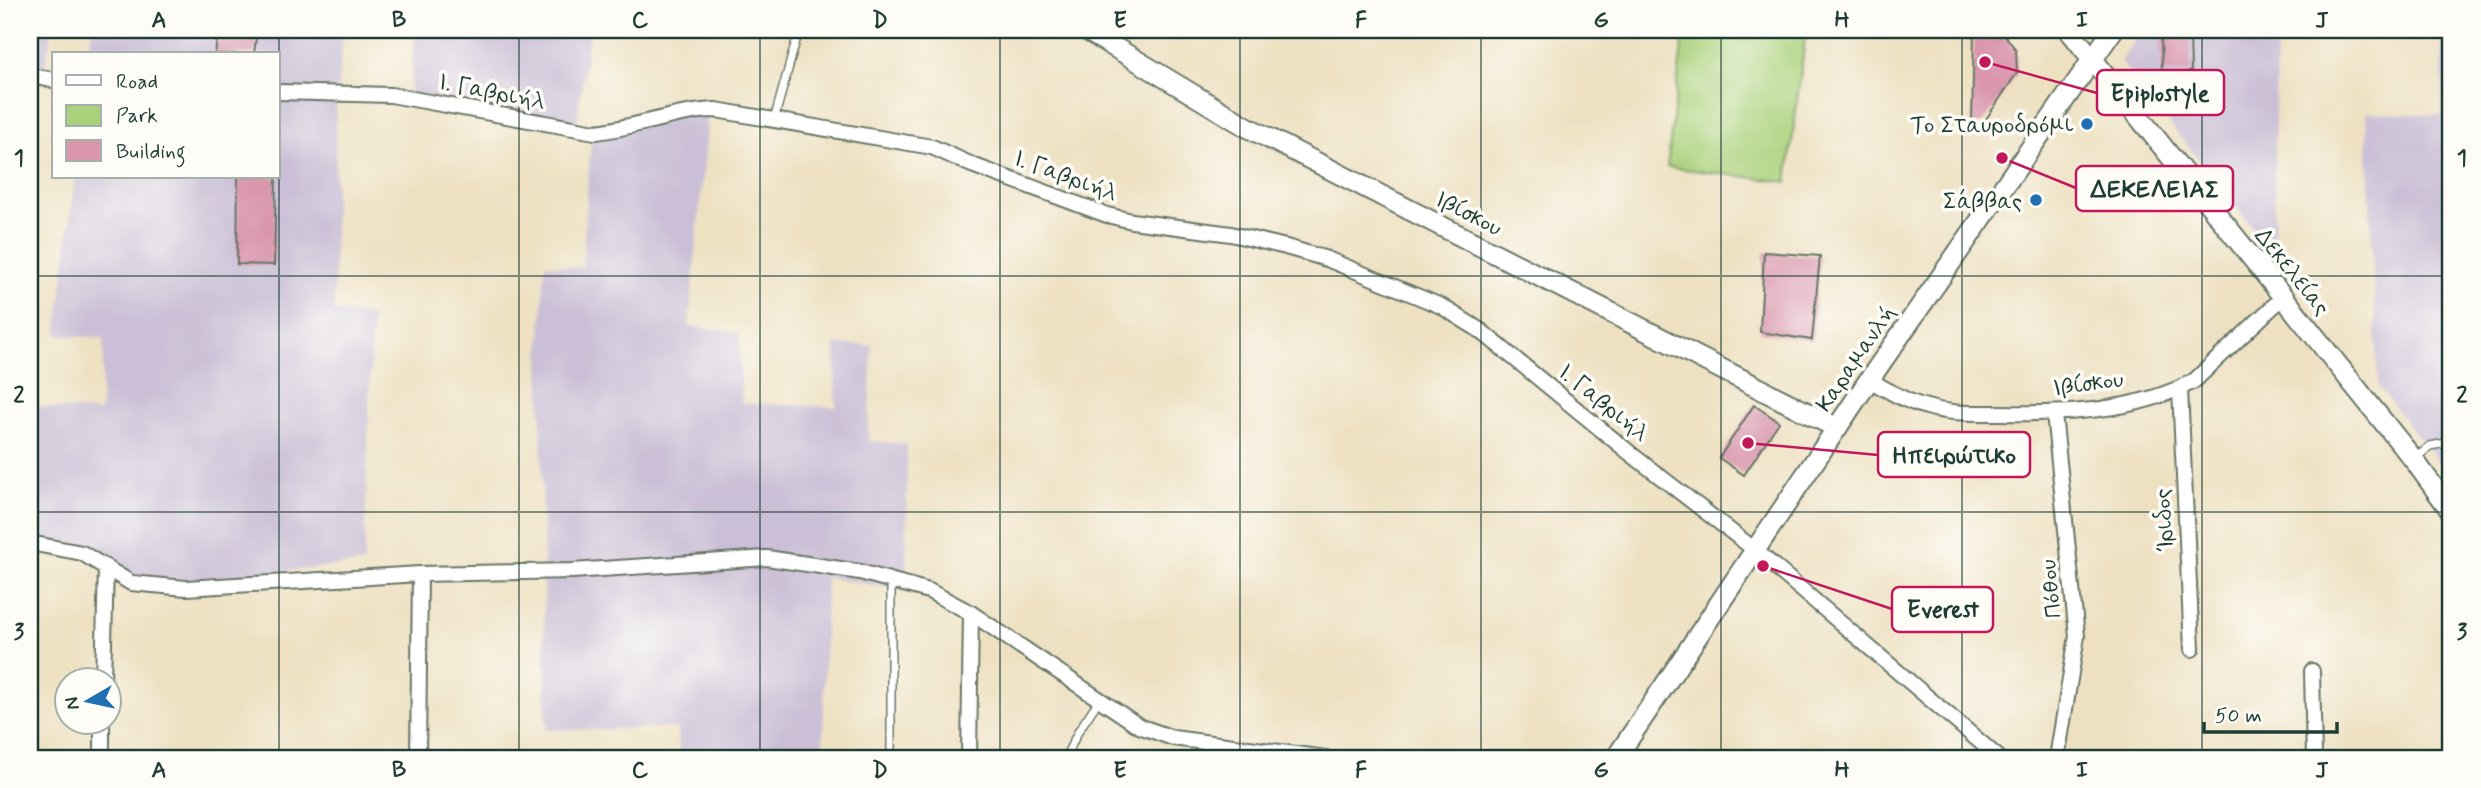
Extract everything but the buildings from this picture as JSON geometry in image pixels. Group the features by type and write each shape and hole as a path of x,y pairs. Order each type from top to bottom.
{"main road":[{"name":"Ιβίσκου","path":"1086,30 1105,35 1247,127 1837,428"},
{"name":"Δεκελείας","path":"2069,30 2414,460 2451,512"},
{"path":"2090,30 2094,61"},
{"name":"Καραμανλή","path":"1616,758 1869,380 2068,90 2094,61 2113,30"}],"street":[{"path":"30,76 52,80"},
{"name":"Ι. Γαβριήλ","path":"280,92 391,95 578,132 622,129 693,111 716,110 932,147 972,165 1107,215 1253,239 1327,259 1441,306 1481,331 1631,454 1755,550 1999,758"},
{"name":"Ιβίσκου","path":"1869,380 1910,401 1936,409 2054,414 2134,402 2180,389 2208,370 2283,297"},
{"name":"Ίριδος","path":"2180,389 2192,649"},
{"name":"Πόθου","path":"2054,414 2077,636 2057,758"},
{"path":"30,543 82,553 131,583 186,588 419,574 572,571 767,558 860,572 929,591 971,613 1139,726 1173,737 1326,758"},
{"path":"103,666 106,567"},
{"path":"418,758 419,574"},
{"path":"969,758 971,613"},
{"path":"2312,671 2314,758"},
{"path":"102,758 103,736"}],"lane":[{"path":"774,120 799,30"},
{"path":"2414,460 2430,446 2451,442"},
{"path":"891,580 891,758"},
{"path":"1065,758 1099,700"}],"shaded area":[{"path":"30,30 52,30 44,71 30,70"},
{"path":"91,30 344,30 336,103 334,311 372,316 364,563 199,580 134,577 95,544 30,540 30,406 100,412 104,338 57,335 75,178 280,178 280,52 89,52"},
{"path":"415,30 590,30 576,123 410,94"},
{"path":"2141,30 2276,30 2274,255 2121,62"},
{"path":"2442,30 2451,30 2451,479 2378,386 2366,113 2442,115"},
{"path":"709,105 689,326 739,333 742,403 836,407 835,345 872,345 868,441 907,444 906,591 826,577 823,758 679,758 678,728 546,730 540,352 545,264 582,268 592,124 620,123 671,106"}],"green space":[{"path":"1684,30 1806,30 1787,182 1667,167"}],"place":[{"name":"Epiplostyle","path":"1985,62"},
{"name":"Το Σταυροδρόμι","path":"2087,124"},
{"name":"ΔΕΚΕΛΕΙΑΣ","path":"2002,158"},
{"name":"Σάββας","path":"2036,200"},
{"name":"Ηπειρώτικο","path":"1748,443"},
{"name":"Everest","path":"1763,566"}]}
